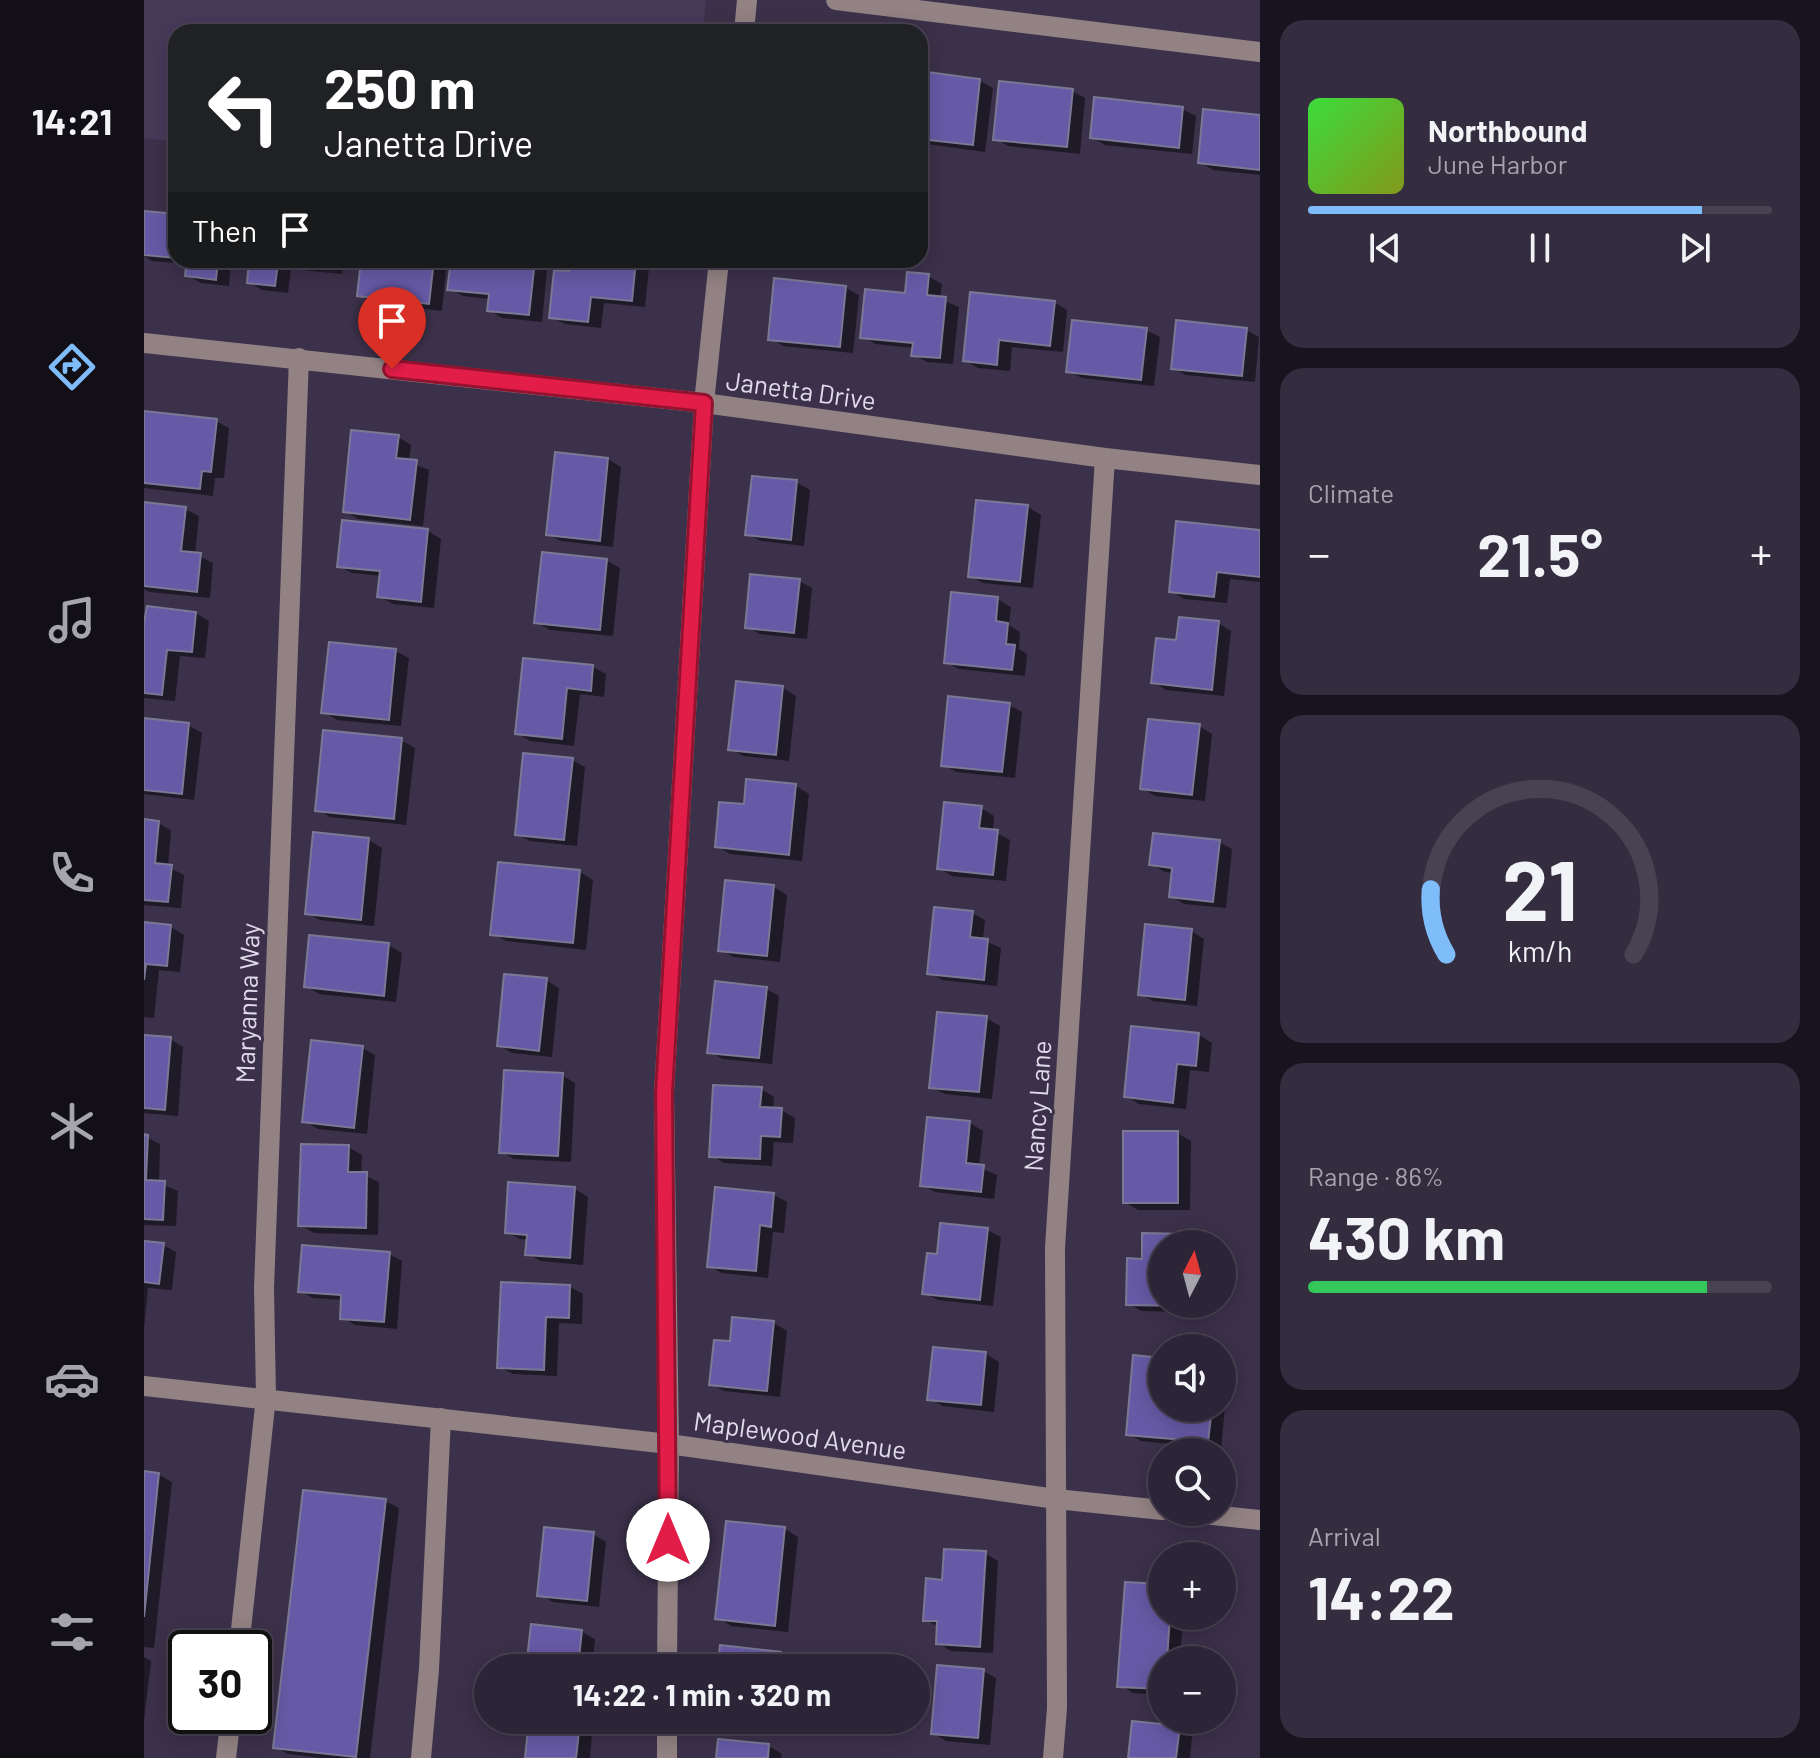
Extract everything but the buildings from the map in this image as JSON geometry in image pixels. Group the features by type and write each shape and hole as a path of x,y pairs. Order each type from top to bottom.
{"street":[{"path":"745,24 747,0"},
{"path":"836,0 1260,52"},
{"path":"667,1654 669,1444 664,1093 704,403 718,268"},
{"name":"Janetta Drive","path":"144,343 704,403 1105,458 1260,475"},
{"name":"Maryanna Way","path":"241,1630 266,1397 264,1288 299,358"},
{"name":"Nancy Lane","path":"1053,1758 1057,1708 1055,1248 1105,458"},
{"name":"Maplewood Avenue","path":"144,1386 266,1397 669,1444 1056,1499 1148,1509"},
{"path":"421,1758 429,1669 441,1418"},
{"path":"1236,1517 1260,1520"},
{"path":"226,1758 229,1734"},
{"path":"667,1734 667,1758"}],"shaded area":[{"path":"144,0 706,0 704,24 168,24 168,141 144,138"}],"route":[{"path":"392,369 704,403 664,1093 668,1540"}]}
